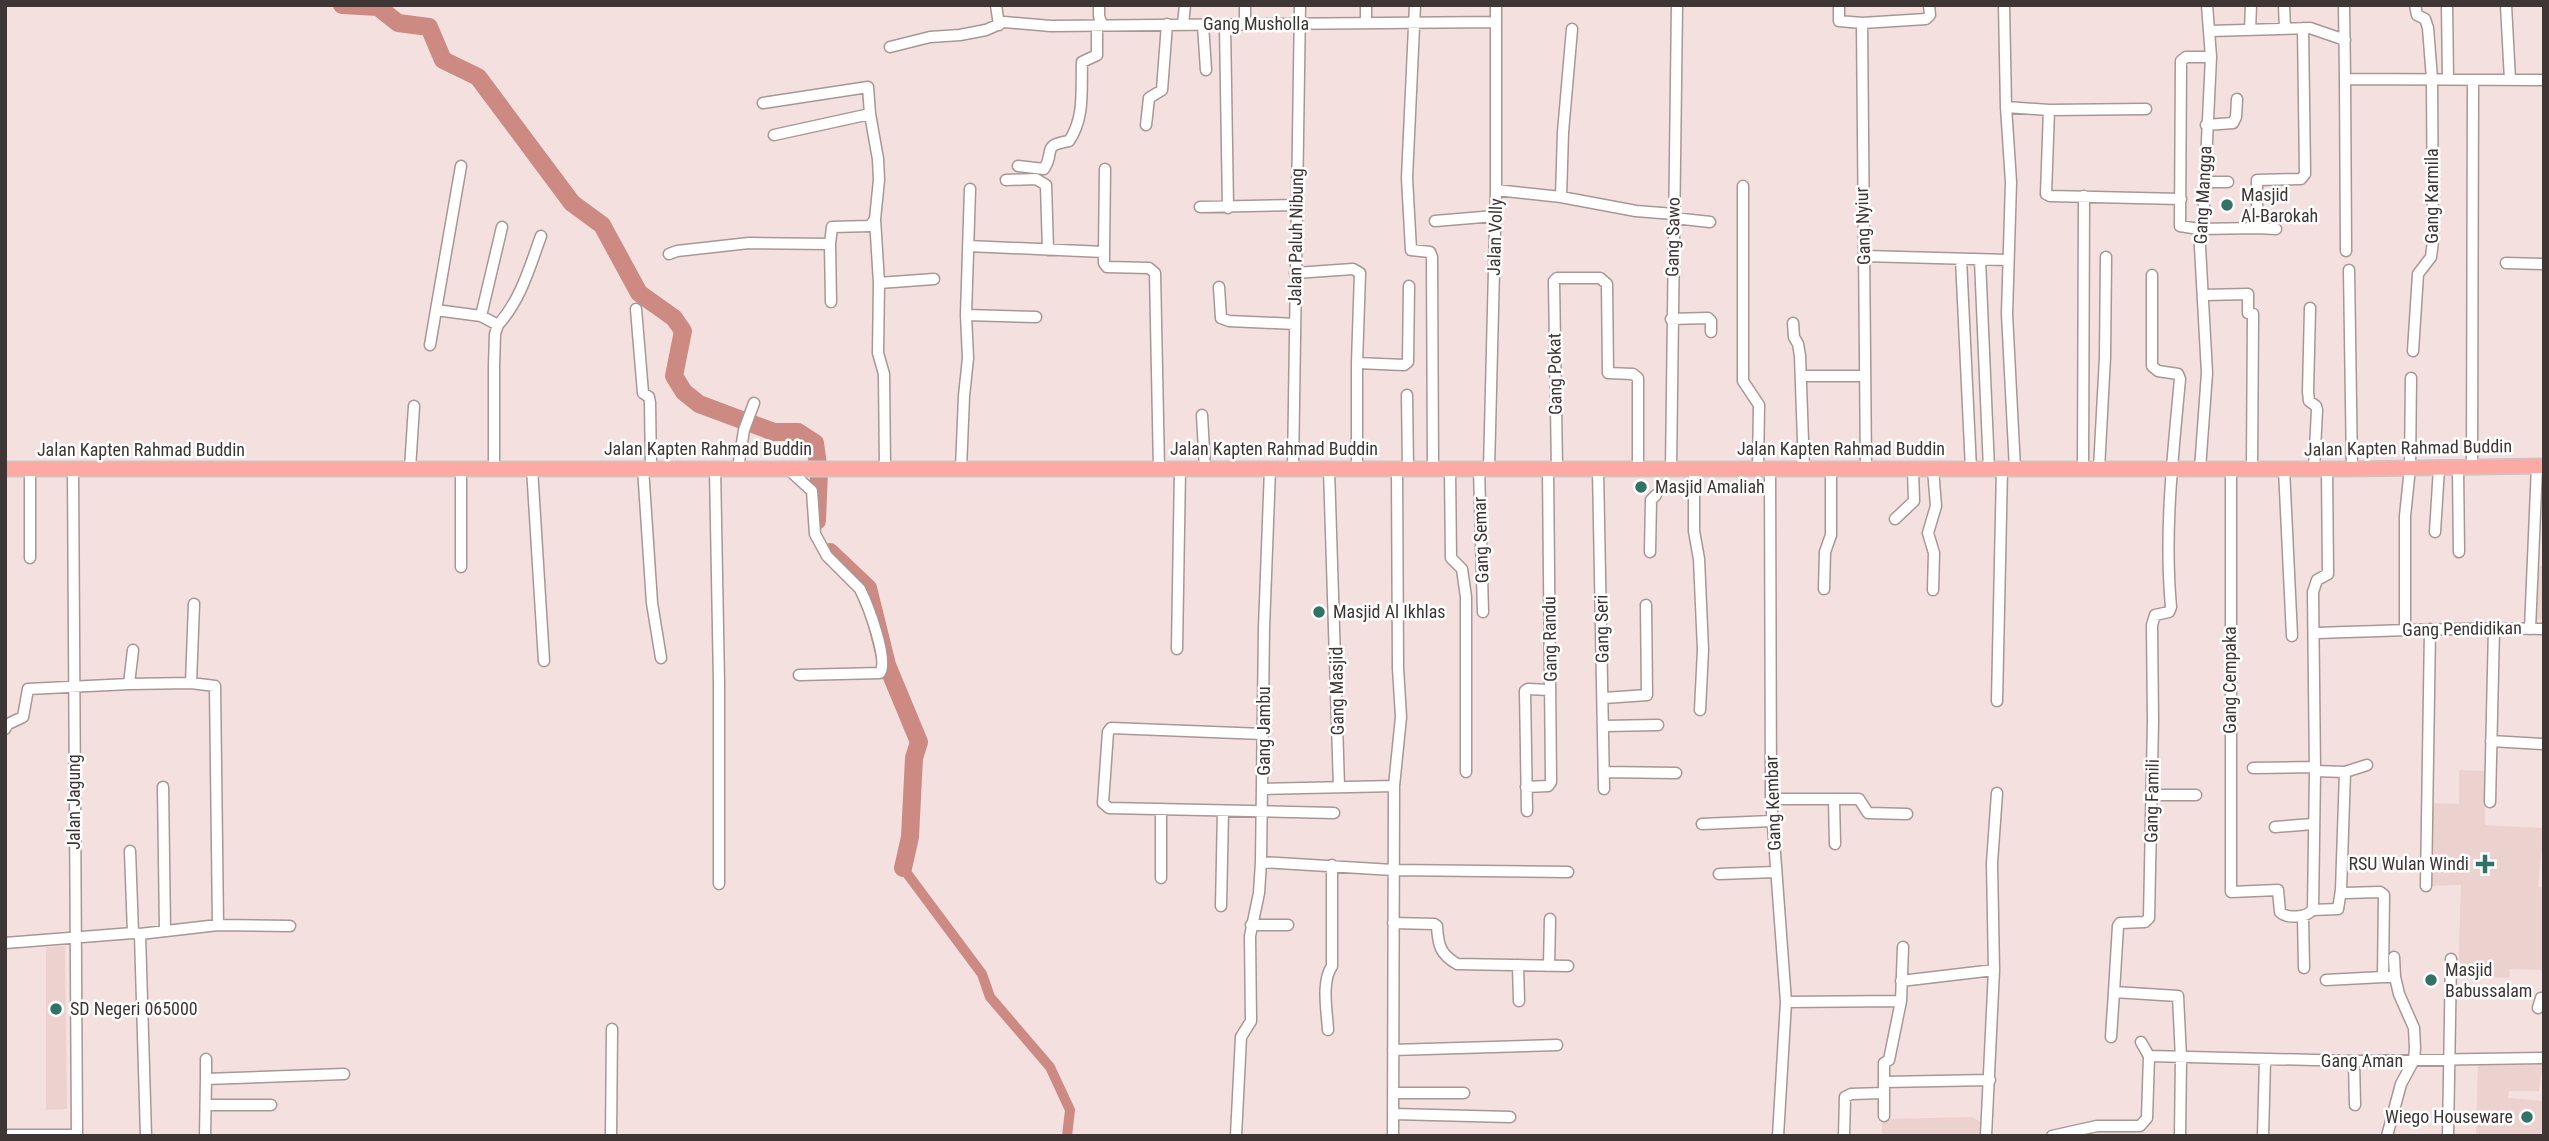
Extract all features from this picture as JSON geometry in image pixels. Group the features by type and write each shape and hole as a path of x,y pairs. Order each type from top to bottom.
{"main road":[{"name":"Jalan Kapten Rahmad Buddin","path":"5,469 1638,469 1664,472 1694,469 2541,467"}],"street":[{"path":"996,5 1002,23"},
{"path":"1018,166 1044,169 1048,165 1050,147 1069,141 1075,132 1080,119 1082,62 1097,55 1099,5"},
{"path":"1183,24 1185,5"},
{"path":"1245,5 1245,25"},
{"name":"Jalan Paluh Nibung","path":"1293,469 1300,5"},
{"path":"1366,5 1366,22"},
{"path":"1415,5 1408,178 1409,239 1411,250 1431,252 1432,257 1433,469"},
{"name":"Jalan Volly","path":"1484,469 1496,190 1496,5"},
{"name":"Gang Sawo","path":"1664,472 1674,216 1677,5"},
{"path":"1839,5 1839,21 1862,23 1926,19 1930,15 1929,5"},
{"path":"1997,701 2011,182 2004,5"},
{"name":"Gang Mangga","path":"2200,469 2207,373 2199,229 2203,224 2211,57 2207,5"},
{"path":"2250,30 2251,5"},
{"path":"2284,5 2285,29"},
{"path":"2344,5 2346,251"},
{"name":"Gang Karmila","path":"2413,351 2418,274 2431,257 2433,241 2432,79 2428,28 2425,19 2417,15 2415,5"},
{"path":"2447,5 2448,79"},
{"path":"2506,5 2510,80"},
{"name":"Gang Musholla","path":"893,46 1016,22 1051,26 1496,22"},
{"name":"Gang Nyiur","path":"1862,23 1866,469"},
{"path":"1146,125 1149,98 1163,90 1167,24"},
{"path":"1203,24 1206,70"},
{"path":"1225,25 1228,208"},
{"path":"2257,228 2257,180 2301,179 2305,174 2303,28"},
{"path":"2210,31 2310,28 2345,40"},
{"path":"1561,197 1563,132 1572,29"},
{"path":"2211,57 2186,57 2181,61 2180,226 2199,229 2276,229"},
{"path":"2345,79 2544,80"},
{"path":"2459,552 2465,467 2473,80"},
{"path":"763,103 867,87 879,180 875,219 879,283 878,353 884,374 885,469"},
{"path":"2206,125 2229,124 2234,121 2237,99"},
{"path":"2006,107 2049,110 2146,109"},
{"path":"2049,110 2046,194 2181,199"},
{"path":"774,135 870,114"},
{"path":"430,345 461,166"},
{"path":"1105,169 1104,263 1107,267 1149,268 1155,273 1159,469"},
{"path":"1006,180 1036,179 1046,185 1048,250"},
{"path":"2205,182 2228,182"},
{"name":"Gang Kembar","path":"1743,186 1743,382 1759,405 1764,469 1771,799 1786,1003 1778,1136"},
{"path":"961,469 968,358 966,315 970,189"},
{"path":"1496,190 1561,197 1710,222"},
{"path":"2083,469 2084,196"},
{"path":"1200,207 1298,205"},
{"path":"1435,221 1495,216"},
{"path":"831,302 832,227 870,226 875,219"},
{"path":"481,316 502,227"},
{"path":"494,468 495,334 498,325 519,296 541,236"},
{"path":"669,254 749,243 830,244"},
{"path":"968,246 1104,252"},
{"path":"1865,256 2008,260"},
{"path":"2099,469 2105,357 2106,257"},
{"path":"1961,259 1971,469"},
{"path":"1980,260 1983,374 2002,469"},
{"path":"2506,263 2544,264"},
{"path":"1295,271 1353,269 1360,273 1357,469"},
{"path":"2349,270 2357,469"},
{"name":"Gang Famili","path":"2114,992 2118,926 2120,923 2145,922 2148,918 2152,795 2152,625 2155,615 2169,612 2171,607 2171,469 2180,379 2178,374 2158,371 2152,366 2152,275"},
{"name":"Gang Pokat","path":"1552,469 1555,279 1600,278 1606,282 1608,373 1633,374 1638,378 1638,469"},
{"path":"879,283 934,279"},
{"path":"1357,363 1404,365 1408,362 1409,286"},
{"path":"1219,287 1221,318 1229,321 1294,324"},
{"path":"2204,295 2248,295 2248,313 2253,314 2252,468"},
{"path":"2304,968 2315,769 2314,589 2317,580 2328,574 2317,410 2309,401 2308,392 2310,308"},
{"path":"636,309 643,393 649,397 650,402 647,468 652,603 661,658"},
{"path":"436,310 481,316 498,325"},
{"path":"966,315 1036,317"},
{"path":"1671,319 1708,318 1711,332"},
{"path":"1793,323 1794,337 1800,349 1804,469"},
{"path":"1801,376 1865,376"},
{"path":"2405,629 2405,516 2410,468 2412,377"},
{"path":"1393,1136 1394,786 1401,717 1403,469 1407,395"},
{"path":"738,468 744,430 754,402"},
{"path":"410,469 414,406"},
{"path":"1202,415 1205,469"},
{"path":"2530,629 2539,561 2541,467"},
{"path":"461,468 461,567"},
{"path":"532,468 544,661"},
{"path":"715,468 719,884"},
{"path":"2435,532 2439,468"},
{"path":"30,469 30,558"},
{"name":"Jalan Jagung","path":"73,469 77,1135"},
{"path":"788,469 812,491 814,531 822,549 860,589 871,615 883,666 880,673 799,675"},
{"path":"1177,649 1180,469"},
{"name":"Gang Jambu","path":"1236,1136 1241,1037 1251,1021 1251,925 1259,893 1264,812 1263,734 1270,469"},
{"name":"Gang Masjid","path":"1329,469 1339,787"},
{"path":"1450,469 1451,558 1462,569 1466,597 1466,772"},
{"name":"Gang Semar","path":"1483,612 1484,469"},
{"name":"Gang Randu","path":"1526,787 1550,785 1552,469"},
{"name":"Gang Seri","path":"1598,469 1604,789"},
{"path":"1694,469 1694,531 1699,559 1703,650 1700,710"},
{"path":"1824,589 1825,552 1831,535 1831,469"},
{"path":"1895,519 1914,501 1913,469"},
{"path":"1933,469 1936,506 1928,533 1934,553 1933,590"},
{"name":"Gang Cempaka","path":"2231,469 2231,892 2278,890 2281,914 2308,913"},
{"path":"2284,469 2292,636"},
{"path":"1650,552 1651,500 1657,495"},
{"path":"191,683 194,604"},
{"path":"1604,698 1647,695 1646,605"},
{"path":"2490,802 2494,628"},
{"name":"Gang Pendidikan","path":"2315,633 2405,629 2544,629"},
{"path":"2426,886 2430,629"},
{"path":"128,684 133,650"},
{"path":"5,729 8,724 23,716 27,689 74,685 212,684 216,691 218,925"},
{"path":"1527,811 1525,691 1550,690"},
{"path":"1604,726 1658,725"},
{"path":"1263,734 1111,728 1108,732 1103,803 1109,808 1334,813"},
{"path":"2491,741 2544,744"},
{"path":"2253,768 2345,772 2367,765"},
{"path":"1604,772 1676,773"},
{"path":"2308,913 2338,909 2345,772"},
{"path":"1264,789 1394,786"},
{"path":"163,787 165,930"},
{"path":"1986,1136 1994,970 1992,863 1997,793"},
{"path":"2152,795 2196,795"},
{"path":"1771,799 1860,799 1868,813 1907,814"},
{"path":"1834,800 1835,844"},
{"path":"1161,809 1161,878"},
{"path":"1222,906 1223,811"},
{"path":"1702,824 1772,821"},
{"path":"2275,827 2313,824"},
{"path":"130,851 146,1136"},
{"path":"1261,862 1393,870 1568,872"},
{"path":"1328,1030 1326,991 1327,974 1332,966 1332,866"},
{"path":"1719,874 1776,872"},
{"path":"2341,891 2380,892 2385,895 2389,977 2414,1028 2414,1060 2400,1084 2387,1136"},
{"path":"1549,965 1550,919"},
{"path":"1393,923 1434,924 1437,926 1438,947 1444,956 1457,964 1568,966"},
{"path":"5,943 218,925 290,926"},
{"path":"1251,925 1288,925"},
{"path":"1884,1116 1884,1063 1889,1060 1901,1001 1903,947"},
{"path":"2389,977 2394,957"},
{"path":"2448,1136 2451,959"},
{"path":"1518,965 1519,1001"},
{"path":"1901,981 1994,970"},
{"path":"2326,980 2389,977"},
{"path":"2111,1037 2114,992 2178,996 2181,1058 2180,1136"},
{"path":"1786,1003 1901,1001"},
{"path":"611,1136 612,1029"},
{"path":"2052,1136 2097,1126 2140,1126 2145,1123 2149,1056 2141,1042"},
{"path":"1394,1050 1557,1045"},
{"name":"Gang Aman","path":"2149,1056 2354,1061 2544,1058"},
{"path":"205,1136 206,1059"},
{"path":"2263,1136 2265,1060"},
{"path":"2354,1061 2355,1105"},
{"path":"206,1079 344,1074"},
{"path":"1844,1136 1845,1102 1848,1095 1884,1088 1990,1080"},
{"path":"1393,1093 1464,1093"},
{"path":"206,1105 271,1105"},
{"path":"1394,1114 1510,1117"},
{"path":"7,1135 77,1135"}],"shaded area":[{"path":"2536,566 2544,566 2544,620 2534,619"},
{"name":"RSU Wulan Windi","path":"2459,770 2485,771 2485,825 2544,828 2538,887 2544,888 2544,970 2510,969 2509,978 2458,976 2461,885 2429,886 2429,803 2459,804"},
{"name":"SD Negeri 065000","path":"65,946 67,1109 46,1110 46,947"},
{"name":"Wiego Houseware","path":"2478,1061 2543,1061 2539,1091 2509,1091 2508,1098 2544,1101 2544,1136 2476,1136"},
{"path":"1972,1117 1985,1126 1984,1136 1882,1136 1882,1119"}],"waterway":[{"path":"342,5 378,7 398,23 429,27 443,60 478,77 572,203 602,225 639,293 674,318 683,331 674,376 684,392 699,404 774,432 798,432 815,443 819,472 817,521"},
{"path":"830,552 868,588 887,665 919,742 914,758 910,837 903,868"},
{"path":"903,868 982,974 990,997 1050,1067 1070,1110 1067,1136"}],"tunnel":[{"path":"1656,495 1660,491 1660,479"}],"place":[{"name":"Masjid Al-Barokah","path":"2227,205"},
{"name":"Masjid Amaliah","path":"1641,487"},
{"name":"Masjid Al Ikhlas","path":"1319,612"},
{"name":"RSU Wulan Windi","path":"2485,864"},
{"name":"Masjid Babussalam","path":"2431,980"},
{"name":"SD Negeri 065000","path":"56,1009"},
{"name":"Wiego Houseware","path":"2527,1117"}]}
